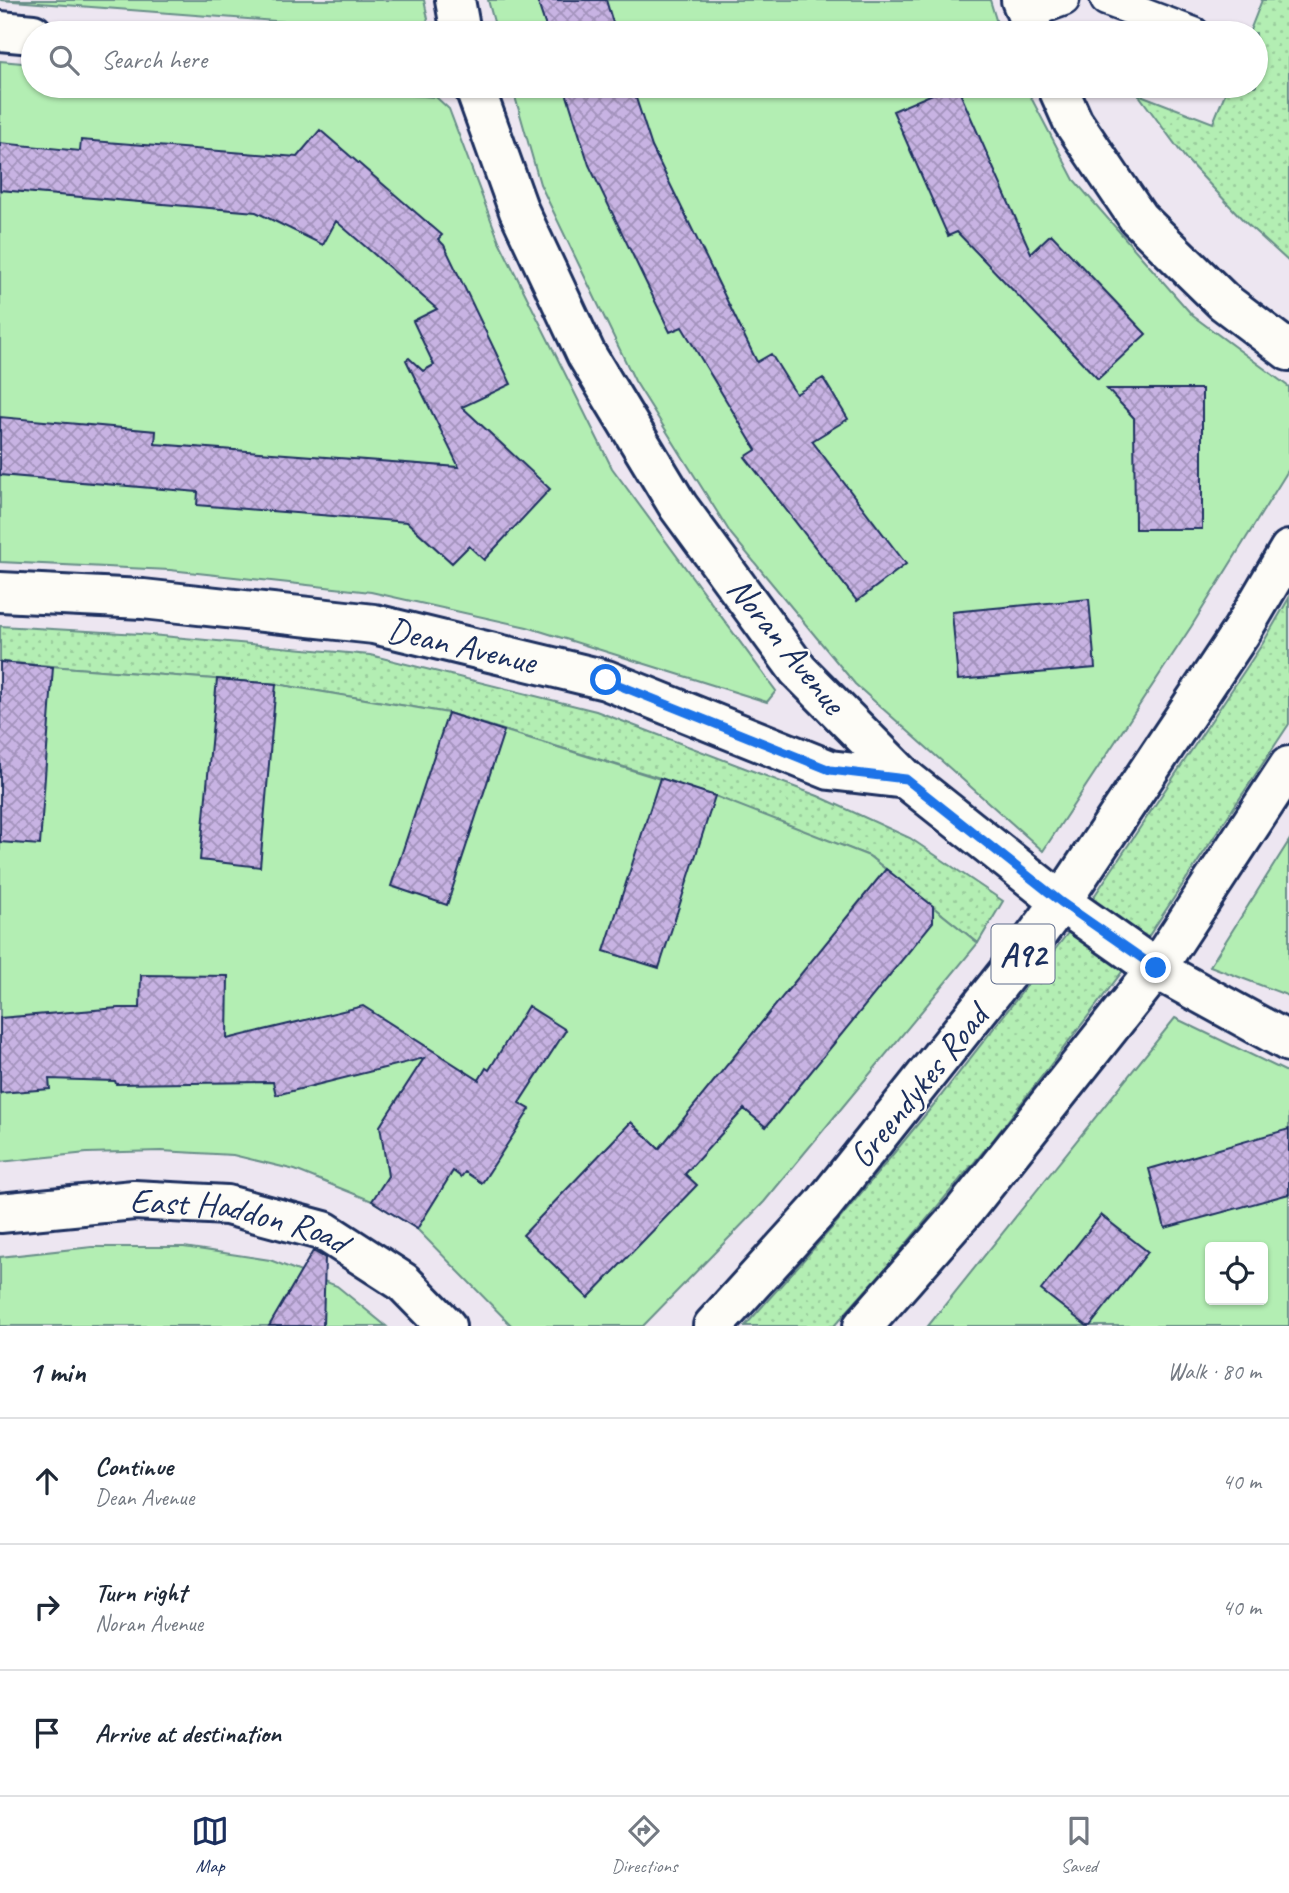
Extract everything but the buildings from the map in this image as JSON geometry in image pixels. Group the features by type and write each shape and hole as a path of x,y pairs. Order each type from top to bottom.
{"main road":[{"path":"454,0 458,21"},
{"path":"0,31 21,32"},
{"name":"Noran Avenue","path":"478,98 519,211 586,354 678,506 798,670 906,779 1061,902 1156,968 1289,1042"},
{"path":"1062,98 1073,122 1138,218 1223,301 1289,351"},
{"name":"Greendykes Road","path":"713,1326 822,1206 1021,956 1061,902 1241,632 1289,550"},
{"name":"Dean Avenue","path":"0,592 143,599 374,624 606,680 830,770 906,779"},
{"path":"863,1326 964,1211 1156,968 1289,766"},
{"name":"East Haddon Road","path":"0,1213 134,1199 227,1205 324,1231 402,1282 446,1326"}],"lane":[{"path":"1027,16 1064,0"},
{"path":"1106,0 1162,21"}],"green space":[{"path":"0,0 424,0 428,19 275,21"},
{"path":"488,0 990,0 996,21 494,21"},
{"path":"1262,0 1289,0 1289,262 1245,222 1186,159 1141,98 1148,98 1213,123 1223,98 1268,98 1268,21 1254,21"},
{"path":"0,61 21,63 21,98 437,98 449,109 499,241 612,468 776,691 767,702 527,627 371,592 170,570 0,562"},
{"path":"515,98 1031,98 1074,180 1193,316 1289,387 1289,469 1191,627 1043,851 855,684 731,534 635,381 540,184"},
{"path":"1289,598 1289,724 1146,940 1091,901 1263,643"},
{"path":"0,626 140,634 370,655 596,711 818,796 910,838 1003,901 978,943 869,856 660,778 448,713 276,684 0,662"},
{"path":"0,662 276,684 448,713 715,796 869,856 978,943 764,1202 643,1326 512,1326 417,1229 372,1201 295,1170 233,1155 161,1151 87,1153 0,1162"},
{"path":"1289,841 1289,996 1210,966"},
{"path":"1071,929 1125,968 993,1140 834,1326 745,1326 838,1221 940,1097"},
{"path":"1175,1018 1289,1073 1289,1326 928,1326"},
{"path":"92,1247 184,1247 270,1260 337,1286 386,1326 0,1326 0,1257"}],"route":[{"path":"606,680 830,770 906,779 1061,902 1156,968"}]}
